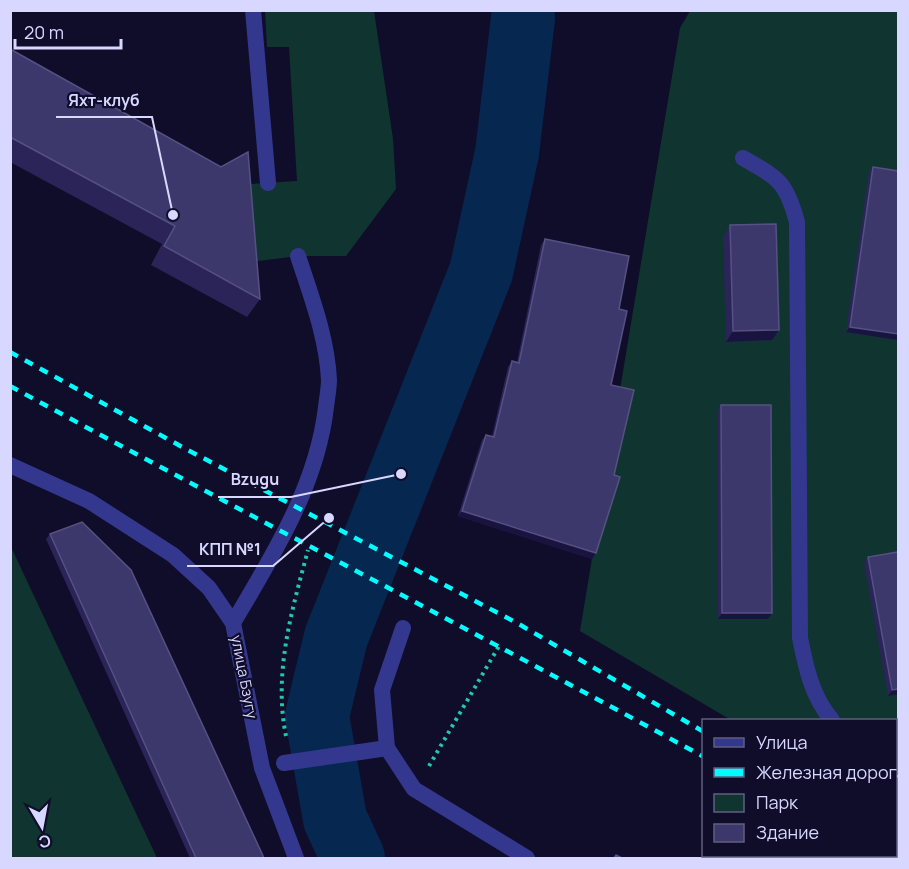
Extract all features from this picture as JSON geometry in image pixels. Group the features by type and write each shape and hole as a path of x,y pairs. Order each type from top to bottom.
{"street":[{"path":"253,10 268,183"},
{"path":"743,158 774,176 790,196 797,222 800,638 806,670 817,697 831,719"},
{"path":"233,623 281,541 310,475 323,432 329,380 319,320 298,256"},
{"name":"улица Бзугу","path":"10,465 89,501 173,555 209,588 233,623 262,768 296,858"},
{"path":"403,628 382,690 387,748 414,789 527,858"},
{"path":"262,768 387,748"}],"path":[{"path":"288,763 283,682 286,641 308,550"},
{"path":"436,754 500,646"}],"green space":[{"path":"265,11 374,11 393,139 396,189 346,256 298,256 243,263 236,185 297,181 289,47 267,47"},
{"path":"690,11 898,11 898,819 897,719 729,719 580,631 680,28"},
{"path":"11,547 157,858 11,858"}],"building":[{"path":"10,49 221,167 248,152 260,299 164,246 175,226 10,137"},
{"path":"873,167 898,171 898,334 850,327"},
{"path":"776,224 779,330 733,331 730,225"},
{"path":"545,239 629,256 619,309 627,311 611,385 634,390 614,475 620,477 596,553 462,511 486,435 494,437 512,361 519,363"},
{"path":"721,405 771,405 772,613 722,613"},
{"path":"82,522 131,570 264,858 196,858 50,534"},
{"path":"898,552 898,689 892,690 868,557"}],"waterway":[{"path":"353,858 335,819 317,716 336,637 481,272 507,153 523,18"}],"railway":[{"path":"10,352 184,448 517,623 702,731"},
{"path":"10,386 702,756"}],"place":[{"name":"Яхт-клуб","path":"173,215"},
{"name":"Bzugu","path":"401,474"},
{"name":"КПП №1","path":"329,518"}]}
